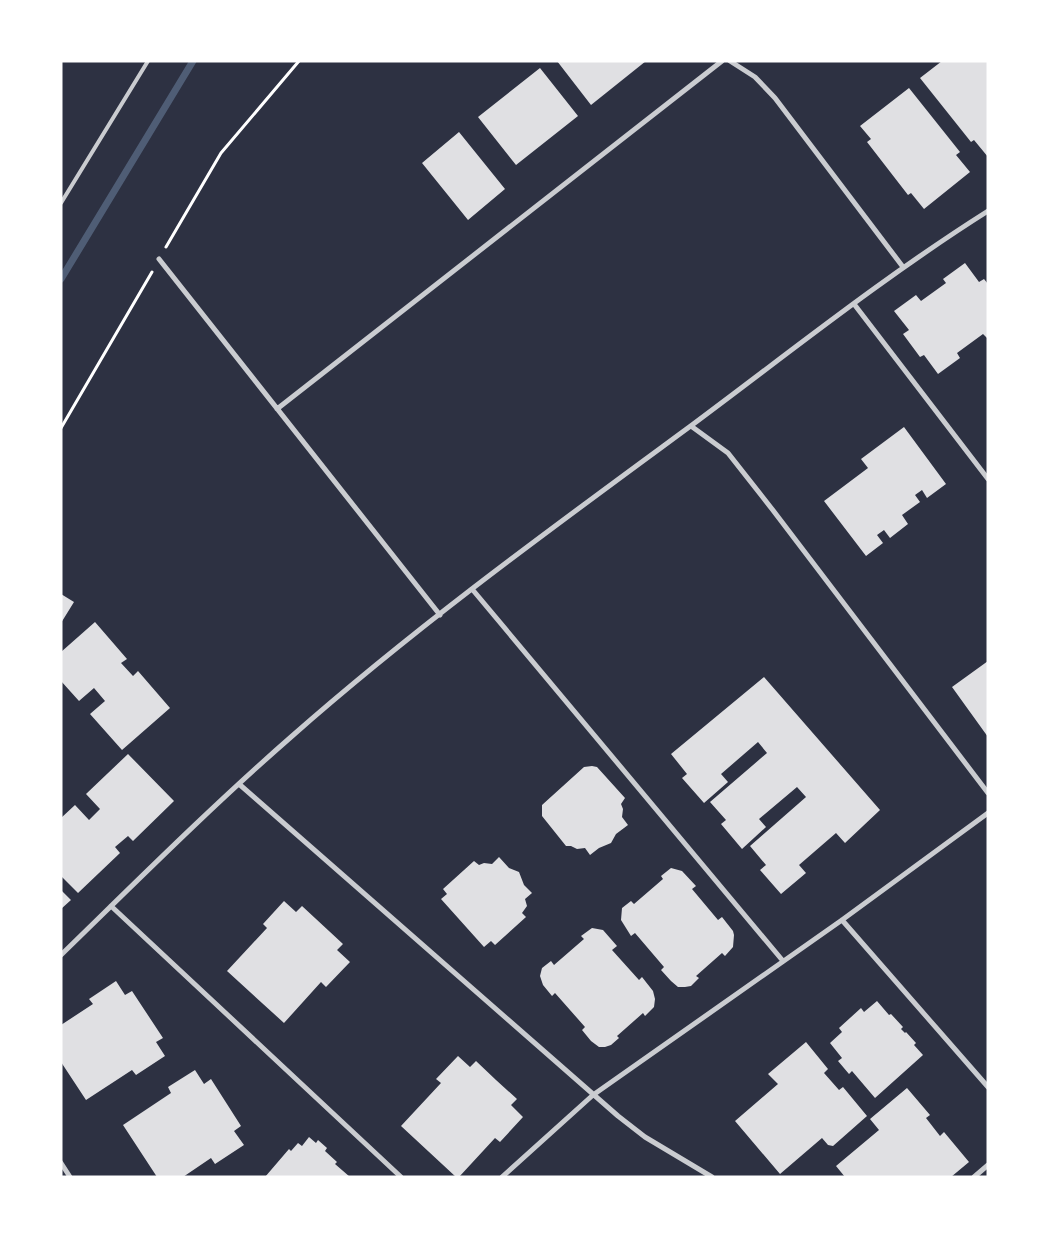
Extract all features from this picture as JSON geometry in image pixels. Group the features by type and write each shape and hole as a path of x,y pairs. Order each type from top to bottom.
{"street":[{"path":"277,408 722,61"},
{"path":"730,61 755,77 775,98 903,267"},
{"path":"61,955 239,784 307,723 472,589 903,267 988,211"},
{"path":"159,260 440,615"},
{"path":"854,304 988,479"},
{"path":"691,426 728,453 988,793"},
{"path":"472,589 783,962"},
{"path":"239,784 593,1095 645,1137 712,1177"},
{"path":"502,1177 593,1095 842,920 988,812"},
{"path":"111,906 401,1177"},
{"path":"842,920 988,1088"},
{"path":"61,1164 70,1177"},
{"path":"974,1177 988,1165"}],"lane":[{"path":"61,204 148,61"}],"path":[{"path":"61,428 221,153 299,61"}],"building":[{"path":"557,61 646,61 591,105"},
{"path":"942,61 988,61 988,157 974,140 971,142 920,78"},
{"path":"540,68 578,116 516,165 478,117"},
{"path":"909,88 960,152 956,155 970,172 924,209 911,193 908,195 867,142 871,139 860,126"},
{"path":"459,132 505,189 468,220 422,163"},
{"path":"965,263 979,282 984,279 988,284 988,337 983,334 957,353 960,358 938,374 924,355 920,357 903,334 909,330 894,311 916,295 921,301 946,283 943,279"},
{"path":"904,427 946,484 927,498 922,490 915,495 920,502 902,515 908,524 890,538 884,530 877,535 883,543 866,556 824,501 868,468 861,459"},
{"path":"61,594 74,602 61,623"},
{"path":"95,622 127,659 121,663 133,676 138,671 170,708 122,750 90,714 105,701 94,688 79,701 61,681 61,652"},
{"path":"988,661 988,737 952,687"},
{"path":"764,677 880,810 845,843 836,833 799,865 806,873 781,894 760,870 766,865 750,846 806,797 797,787 759,819 766,827 742,849 721,824 726,820 710,802 767,753 758,742 721,774 728,782 704,803 682,778 687,774 671,754"},
{"path":"128,754 174,801 133,841 128,836 115,847 120,853 78,893 61,876 61,818 75,805 89,820 100,809 86,794"},
{"path":"584,767 597,767 625,798 621,804 623,809 622,817 628,825 616,834 611,843 599,848 590,855 585,848 577,849 566,846 542,816 542,805"},
{"path":"499,857 509,868 519,872 524,885 532,893 525,899 527,906 522,913 526,917 495,945 491,941 484,947 441,899 447,894 443,889 474,861 479,865 484,863 492,864"},
{"path":"671,868 682,871 696,886 692,889 718,920 722,917 734,935 733,947 725,956 722,953 696,976 699,978 691,986 685,987 678,987 671,981 661,970 664,967 635,933 631,936 621,920 622,908 631,901 634,904 663,879 661,876"},
{"path":"61,890 71,900 61,909"},
{"path":"284,901 296,912 302,906 343,944 337,950 350,962 326,987 321,982 284,1023 227,971 267,928 263,924"},
{"path":"592,928 603,930 617,946 612,950 639,980 642,977 653,991 655,999 654,1007 645,1016 643,1013 617,1036 619,1038 611,1045 605,1047 599,1047 591,1041 582,1030 585,1027 555,993 552,996 543,985 540,976 542,968 551,961 554,965 584,939 581,936"},
{"path":"116,981 125,995 132,991 163,1038 156,1042 165,1056 136,1075 132,1070 86,1100 61,1062 61,1025 93,1004 89,999"},
{"path":"877,1001 903,1027 901,1029 916,1043 914,1045 923,1055 875,1098 852,1071 849,1074 838,1061 842,1058 830,1043 842,1032 839,1028 861,1008 864,1012"},
{"path":"806,1042 828,1069 824,1073 839,1090 843,1087 867,1116 833,1146 828,1145 822,1138 780,1174 735,1121 778,1084 768,1074"},
{"path":"458,1056 470,1067 476,1061 517,1099 511,1105 523,1117 500,1142 495,1138 459,1177 456,1177 401,1126 441,1083 436,1079"},
{"path":"195,1070 204,1084 211,1079 241,1126 234,1131 244,1145 215,1164 211,1158 183,1177 157,1177 123,1125 171,1093 168,1087"},
{"path":"907,1088 930,1115 926,1118 940,1136 944,1132 969,1162 951,1177 845,1177 836,1166 879,1130 870,1119"},
{"path":"309,1137 316,1143 318,1140 327,1148 325,1151 337,1162 335,1164 350,1177 265,1177 289,1149 291,1151 298,1143 302,1146"}],"waterway":[{"path":"61,279 193,61"}]}
